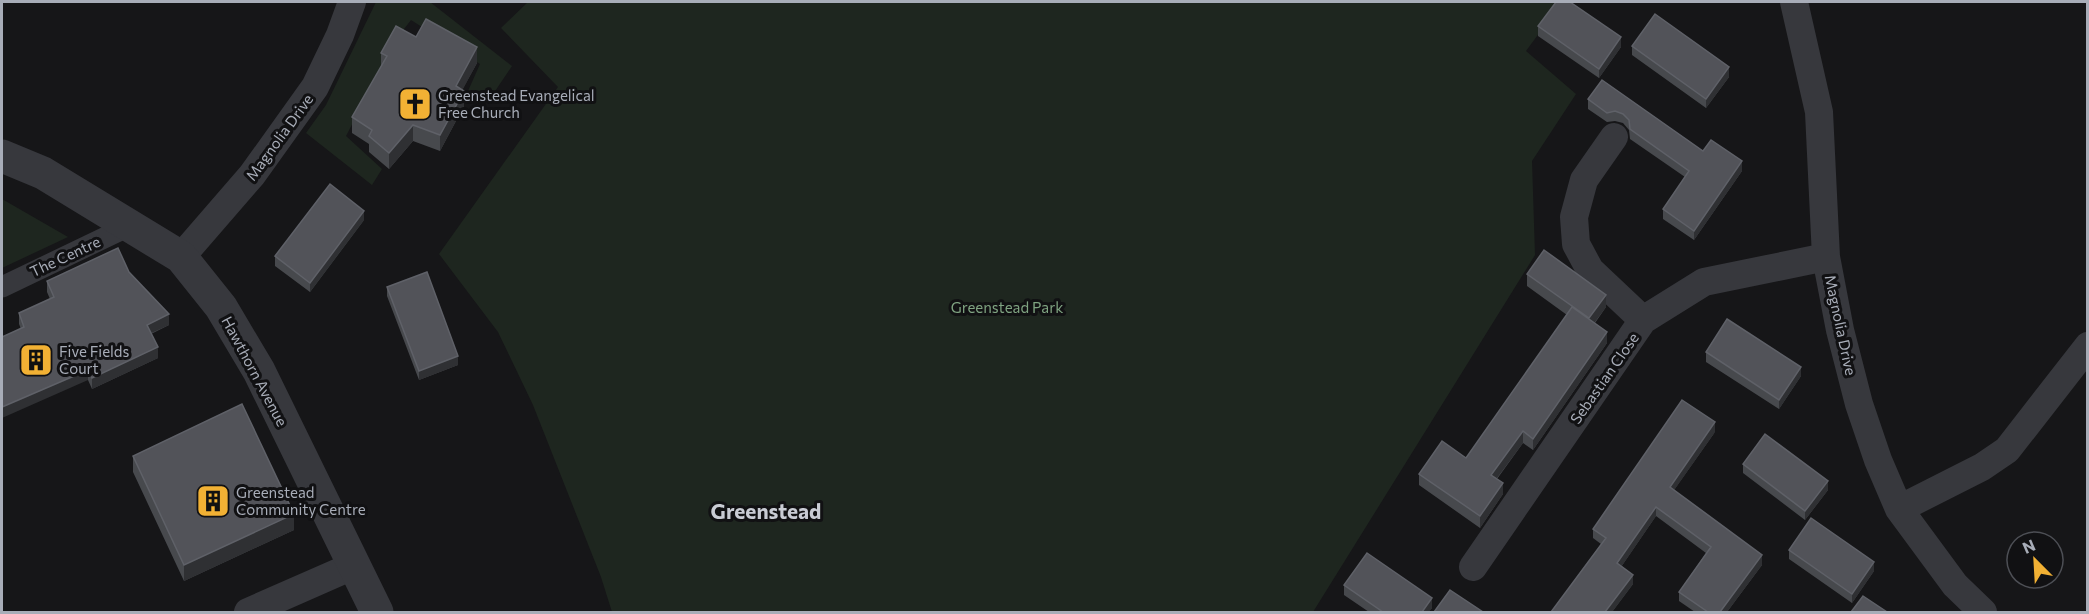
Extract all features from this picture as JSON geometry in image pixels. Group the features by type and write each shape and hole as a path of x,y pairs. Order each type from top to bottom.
{"street":[{"name":"Magnolia Drive","path":"181,257 252,175 315,87 340,35 352,2"},
{"name":"Magnolia Drive","path":"1794,2 1819,112 1826,258 1840,330 1859,404 1878,460 1899,509 1955,585 1983,612"},
{"path":"1614,137 1584,180 1574,217 1576,244 1590,270 1643,320"},
{"name":"Hawthorn Avenue","path":"2,156 43,173 181,257 221,307 259,370 376,612"},
{"name":"The Centre","path":"2,287 129,226"},
{"name":"Sebastian Close","path":"1473,567 1643,320 1704,282 1826,258"},
{"path":"1899,509 1982,467 2007,450 2088,346"},
{"path":"248,612 355,565"}],"green space":[{"path":"376,2 430,2 512,66 487,103 468,91 480,64 411,20 397,38 346,136 382,169 372,185 306,133 326,105"},
{"name":"Greenstead Park","path":"528,2 1562,2 1526,51 1576,94 1532,161 1535,255 1313,612 612,612 601,577 533,405 498,332 439,254 558,87 501,28"},
{"path":"2,199 68,237 2,268"}],"building":[{"path":"1556,2 1570,2 1621,37 1599,69 1538,26"},
{"path":"1655,14 1729,67 1706,99 1632,46"},
{"name":"Greenstead Evangelical Free Church","path":"426,19 477,47 456,86 464,91 440,135 413,125 389,153 369,136 372,130 352,117 387,56 381,53 396,26 416,37"},
{"path":"1602,80 1703,151 1711,140 1742,161 1694,231 1663,209 1689,171 1630,129 1629,120 1623,114 1615,111 1607,113 1588,99"},
{"path":"330,184 364,211 310,283 275,256"},
{"path":"118,248 129,272 169,314 147,325 158,347 92,378 88,370 2,407 2,337 24,327 19,313 54,297 47,281"},
{"path":"1544,250 1606,295 1589,318 1527,274"},
{"path":"427,272 458,356 419,371 387,287"},
{"path":"1572,307 1607,332 1533,439 1523,431 1491,475 1503,483 1480,516 1419,474 1442,441 1466,458"},
{"path":"1727,319 1801,367 1779,400 1706,352"},
{"path":"1682,400 1715,422 1670,487 1762,555 1720,612 1708,612 1679,592 1711,547 1656,507 1617,563 1633,575 1605,612 1551,612 1606,538 1593,529"},
{"name":"Greenstead Community Centre","path":"242,404 294,514 184,565 133,456"},
{"path":"1765,434 1828,481 1805,511 1743,464"},
{"path":"1811,518 1874,562 1852,594 1789,550"},
{"path":"1367,553 1432,598 1422,612 1383,612 1344,585"},
{"path":"1450,590 1483,612 1434,612"},
{"path":"1863,596 1887,612 1851,612"}],"place":[{"name":"Greenstead Evangelical Free Church","path":"415,104"},
{"name":"Five Fields Court","path":"36,360"},
{"name":"Greenstead Community Centre","path":"213,501"}],"district":[{"name":"Greenstead","path":"766,510"}]}
